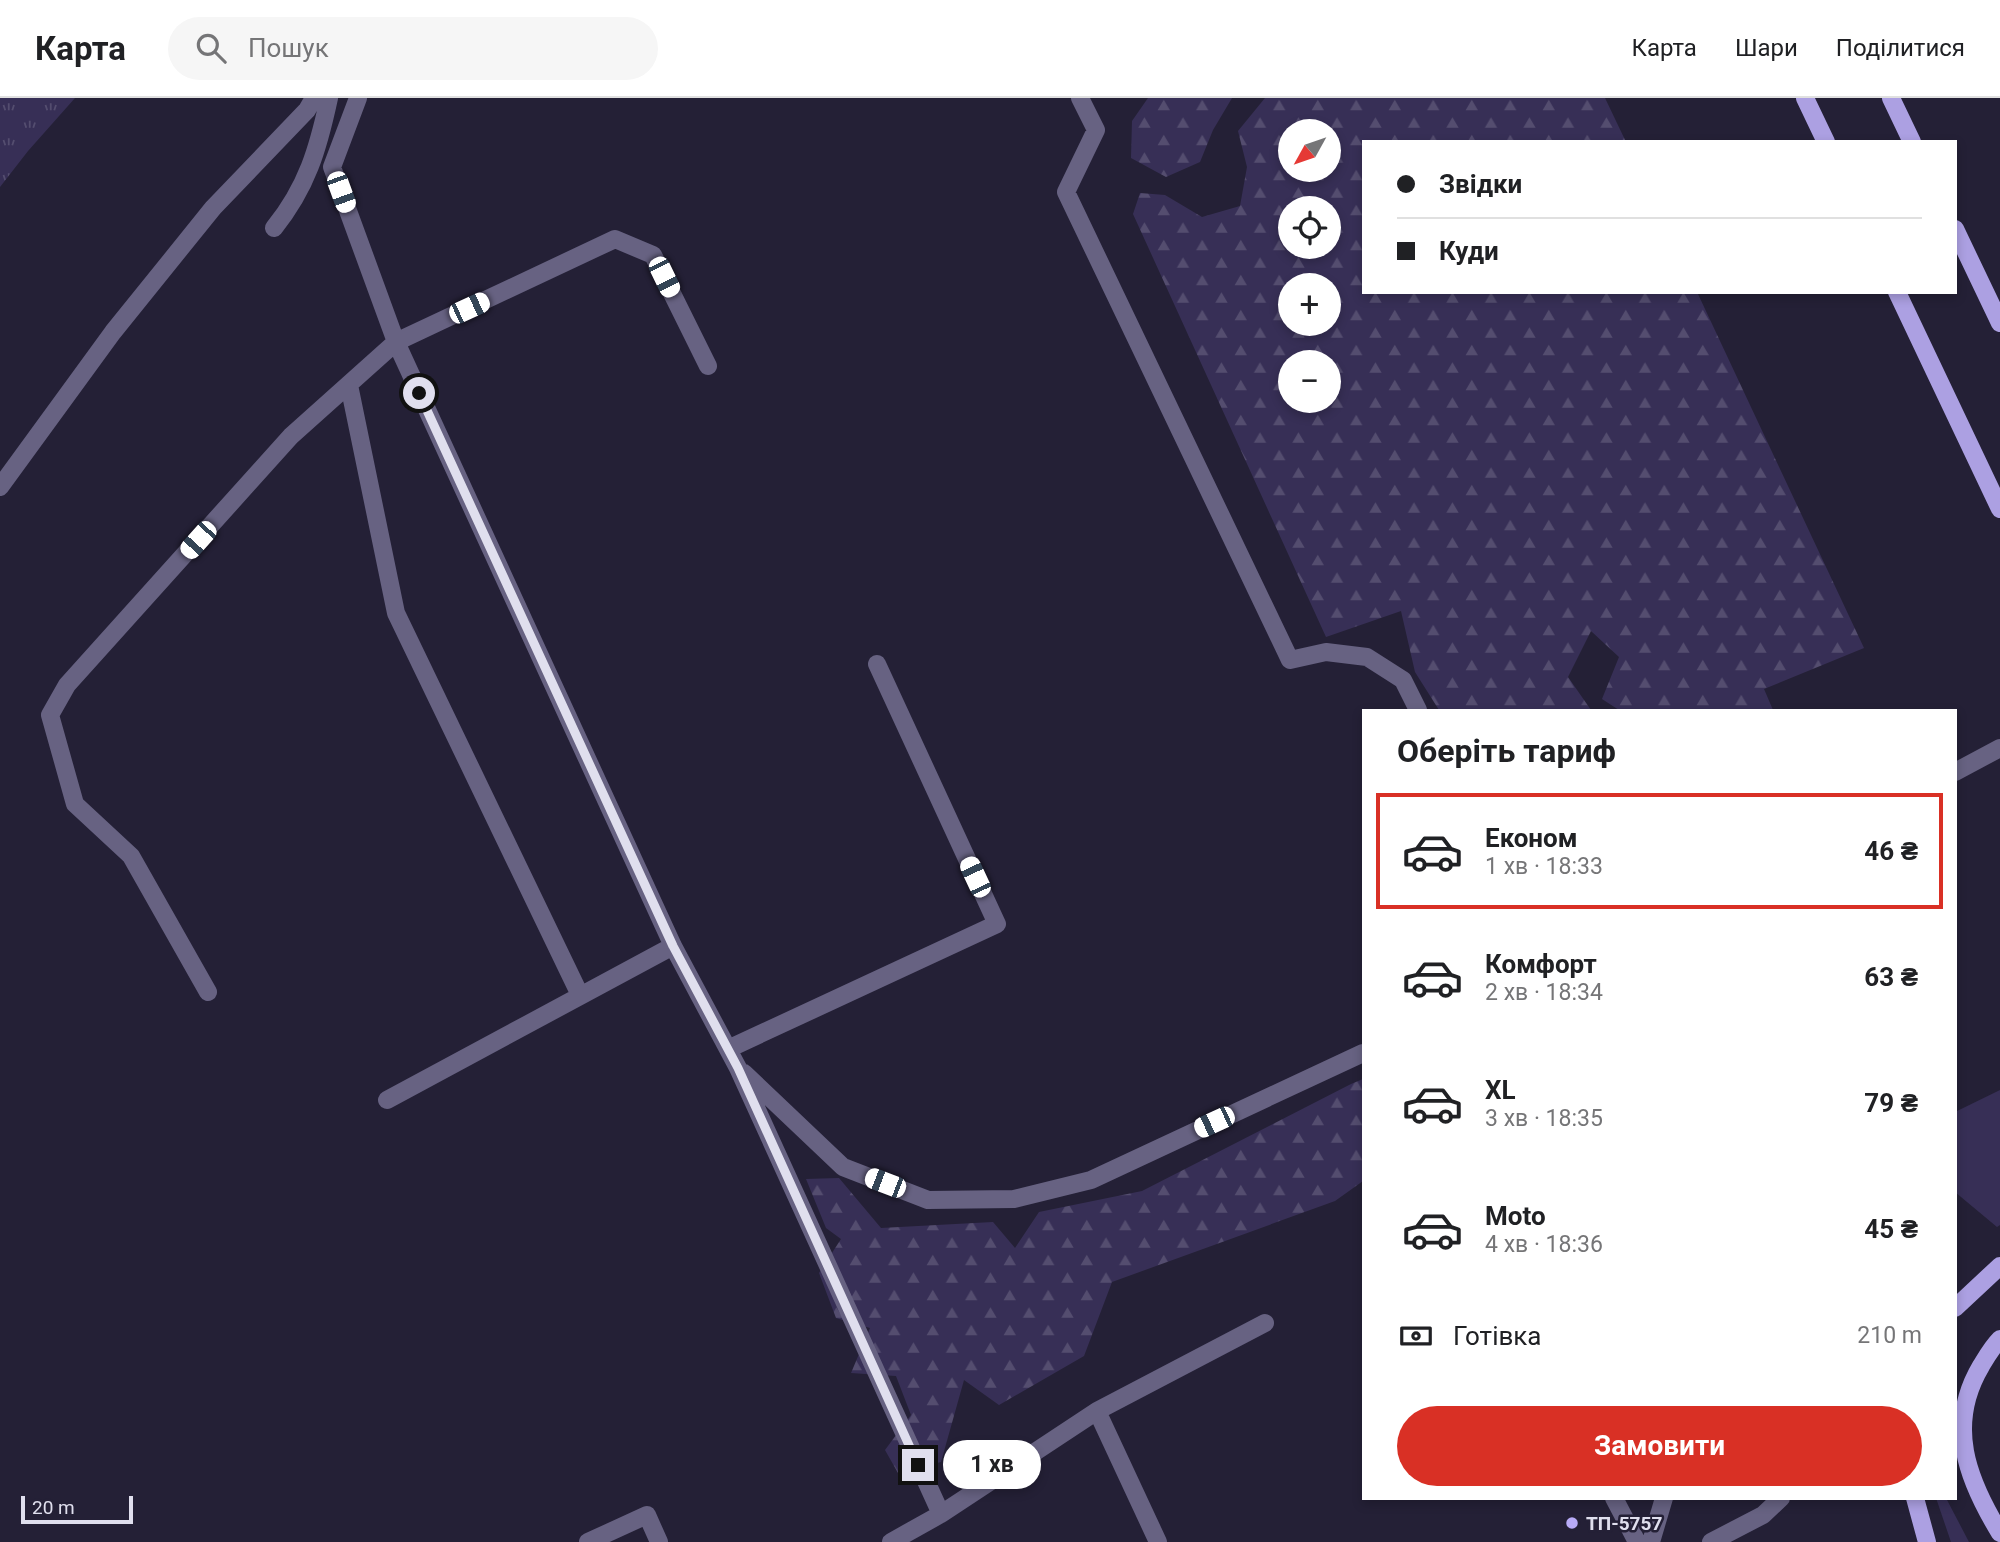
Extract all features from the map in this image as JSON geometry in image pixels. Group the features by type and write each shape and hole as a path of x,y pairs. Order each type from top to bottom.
{"main road":[{"path":"1805,98 1825,140"},
{"path":"1891,98 1911,140"},
{"path":"1957,233 2000,323"},
{"path":"1898,294 2000,509"},
{"path":"1957,1306 2000,1266"},
{"path":"2000,1339 1973,1379 1963,1413 1965,1456 1978,1498 2000,1533"},
{"path":"1916,1500 1927,1542"}],"lane":[{"path":"0,487 105,343 213,208 307,110 314,98"},
{"path":"274,228 291,207 306,179 318,145 329,98"},
{"path":"358,98 332,167 396,342 673,946 738,1068 941,1514"},
{"path":"1080,98 1096,130 1066,192 1290,660 1326,652 1367,657 1403,680 1418,709"},
{"path":"208,992 131,856 75,804 50,715 67,685 291,436 396,342 615,239 653,254 708,366"},
{"path":"349,384 396,613 580,995"},
{"path":"728,1049 997,924 877,664"},
{"path":"1957,771 2000,748"},
{"path":"387,1100 673,946"},
{"path":"738,1068 843,1167 928,1200 1014,1199 1091,1180 1362,1054"},
{"path":"891,1542 941,1514 1097,1411 1265,1323"},
{"path":"1097,1411 1158,1542"},
{"path":"1615,1500 1637,1542"},
{"path":"1651,1542 1663,1500"},
{"path":"1711,1542 1763,1515 1779,1500"},
{"path":"588,1542 647,1515 659,1542"}],"green space":[{"path":"0,98 75,98 0,187"},
{"path":"1148,98 1232,98 1213,130 1200,162 1166,177 1131,158 1132,121"},
{"path":"1265,98 1605,98 1625,140 1362,140 1362,294 1698,294 1864,648 1764,689 1773,709 1617,709 1602,699 1619,657 1591,631 1568,677 1590,709 1438,709 1415,672 1401,611 1326,637 1133,214 1140,193 1165,195 1202,217 1240,206 1247,167 1238,131"},
{"path":"1362,1079 1362,1182 1335,1201 1112,1282 1084,1356 999,1405 964,1380 941,1462 898,1473 885,1450 911,1415 896,1376 851,1373 870,1328 836,1318 819,1273 841,1239 826,1228 806,1179 839,1178 881,1228 993,1222 1015,1248 1039,1212 1142,1191"},
{"path":"2000,1090 2000,1225 1997,1227 1957,1194 1957,1111"},
{"path":"1937,1500 1947,1500 1969,1542 1951,1542"}],"place":[{"name":"ТП-5757","path":"1572,1523"}],"route":[{"path":"419,393 673,946 738,1068 918,1465"}]}
